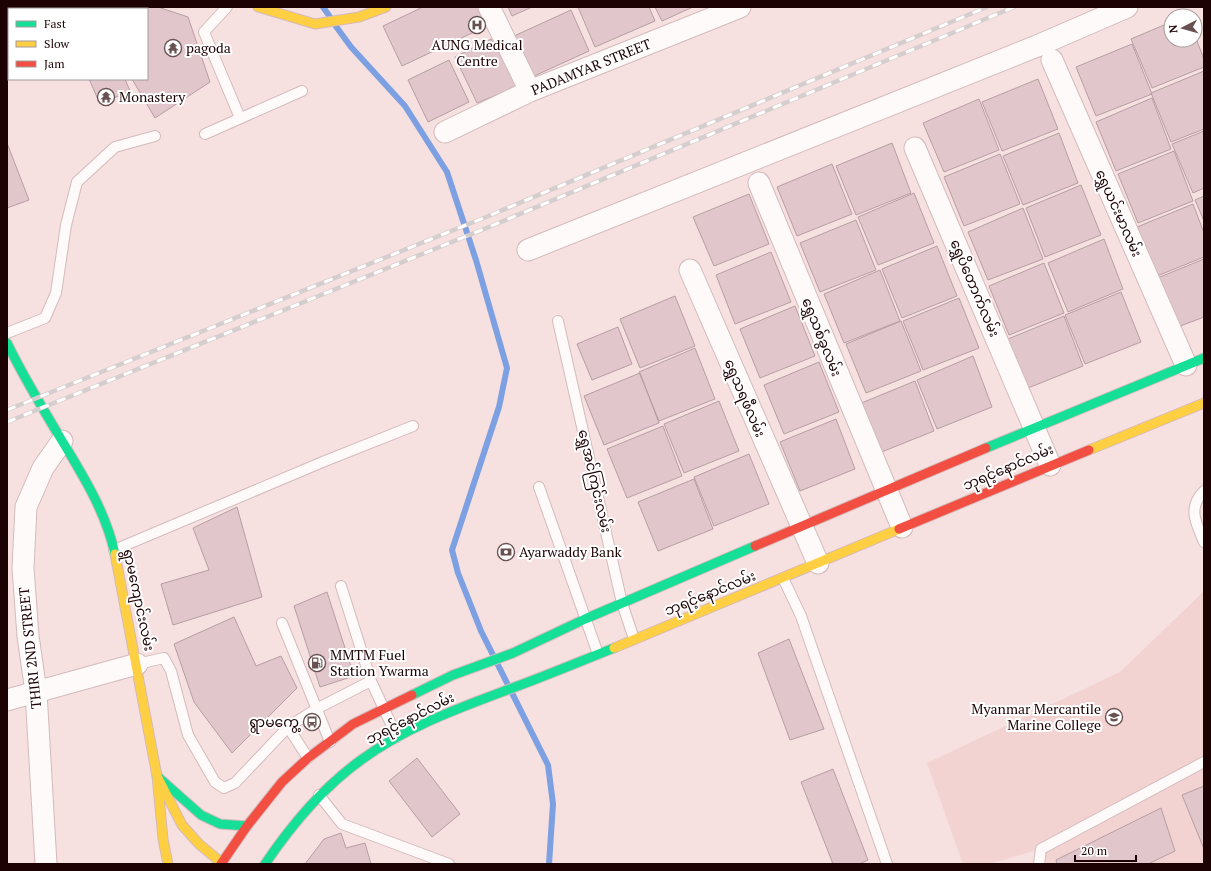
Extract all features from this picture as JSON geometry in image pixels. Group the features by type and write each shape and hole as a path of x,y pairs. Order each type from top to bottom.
{"main road":[{"path":"258,7 315,24 359,17 386,7"},
{"name":"ရွာမကျောင်းလမ်း","path":"8,347 20,378 62,441 96,497 111,535 137,664 157,776 182,825 199,844 222,864"},
{"name":"ဘုရင့်နောင်လမ်း","path":"247,826 282,782 308,758 353,724 383,709 453,675 513,653 585,619 885,490 1195,362"},
{"name":"ဘုရင့်နောင်လမ်း","path":"265,864 292,824 319,795 362,759 397,737 463,706 529,682 784,578 1050,465 1204,403"},
{"path":"157,776 201,815 220,824 247,826 222,864"},
{"path":"157,776 163,839 168,864"}],"street":[{"path":"489,7 530,91"},
{"name":"PADAMYAR STREET","path":"444,132 530,91 740,7"},
{"path":"528,250 1037,46 1127,7"},
{"name":"ရွှေယင်းမာလမ်း","path":"1052,60 1195,362"},
{"name":"ရွှေပိတောက်လမ်း","path":"915,148 1050,465"},
{"name":"ရွှေသစ်ခွလမ်း","path":"759,183 885,490 902,527"},
{"name":"ရွှေသရဖီလမ်း","path":"690,270 818,564"},
{"name":"THIRI 2ND STREET","path":"46,864 36,692 28,636 23,568 26,507 43,468 62,441"},
{"path":"7,700 137,664"}],"lane":[{"path":"227,7 204,32 240,118"},
{"path":"205,134 302,91"},
{"path":"7,333 45,318 56,293 66,225 77,182 115,147 155,136"},
{"name":"ရွှေအင်ကြင်းလမ်း","path":"558,321 622,603 634,639"},
{"path":"114,550 325,461 413,426"},
{"path":"540,487 598,654"},
{"path":"1204,491 1196,499 1194,510 1196,523 1204,542"},
{"path":"784,578 801,616 887,864"},
{"path":"341,586 371,681 397,737"},
{"path":"282,623 318,708 330,742"},
{"path":"137,664 164,658 171,671 188,735 215,782 224,788 235,783 288,727 318,708 371,681"},
{"path":"288,727 308,758"},
{"path":"1039,864 1041,849 1204,762"},
{"path":"319,795 342,824 449,864"}],"shaded area":[{"name":"Myanmar Mercantile Marine College","path":"1204,591 1204,864 1045,864 1040,849 990,864 963,864 927,763 1120,672"}],"building":[{"name":"pagoda","path":"158,7 188,17 210,82 155,118 133,80 148,80 148,8 102,8"},
{"path":"423,7 479,7 487,26 402,66 383,26"},
{"path":"508,7 532,7 512,16"},
{"path":"578,7 649,7 655,21 595,47"},
{"path":"655,7 693,7 662,21"},
{"path":"571,10 589,51 532,77 514,36"},
{"path":"1163,25 1163,48 1200,48 1204,59 1204,67 1152,88 1131,39"},
{"path":"491,39 518,86 477,103 455,57"},
{"path":"1132,44 1152,94 1096,116 1076,67"},
{"path":"449,60 469,102 428,122 408,80"},
{"path":"1204,71 1204,129 1171,142 1151,93"},
{"path":"1038,79 1058,129 1002,151 982,102"},
{"name":"Monastery","path":"89,80 125,80 130,91 100,104"},
{"path":"1152,98 1171,149 1116,171 1096,122"},
{"path":"979,99 999,150 944,172 923,123"},
{"path":"1204,131 1204,188 1193,193 1172,144"},
{"path":"1059,133 1078,183 1023,205 1003,156"},
{"path":"7,143 29,200 7,208"},
{"path":"892,143 911,193 856,215 836,166"},
{"path":"1174,151 1193,201 1138,223 1118,174"},
{"path":"1000,154 1020,204 964,226 944,177"},
{"path":"832,164 852,214 797,236 777,187"},
{"path":"1081,185 1101,235 1045,257 1026,208"},
{"path":"914,193 934,243 878,265 858,217"},
{"path":"749,194 769,244 714,266 693,217"},
{"path":"1204,196 1204,221 1195,200"},
{"path":"1193,204 1204,233 1204,257 1157,276 1137,227"},
{"path":"1023,208 1043,259 988,280 968,232"},
{"path":"856,220 876,270 820,292 800,243"},
{"path":"1104,239 1123,289 1068,312 1048,263"},
{"path":"937,246 957,296 902,318 882,269"},
{"path":"771,252 791,302 735,324 716,275"},
{"path":"1204,259 1204,317 1175,328 1155,279"},
{"path":"1044,263 1064,313 1009,335 989,286"},
{"path":"880,270 900,321 844,343 824,294"},
{"path":"1121,292 1141,342 1085,364 1065,315"},
{"path":"675,296 695,346 640,368 620,319"},
{"path":"959,298 979,348 923,370 903,321"},
{"path":"795,306 815,356 760,378 740,329"},
{"path":"1064,316 1083,366 1028,388 1008,339"},
{"path":"901,321 921,371 866,393 846,344"},
{"path":"618,327 632,364 592,380 577,344"},
{"path":"695,348 715,399 659,421 639,372"},
{"path":"973,356 992,407 937,429 917,380"},
{"path":"819,362 839,412 784,434 764,385"},
{"path":"640,373 659,423 604,445 584,396"},
{"path":"915,381 934,431 879,453 859,404"},
{"path":"719,401 739,451 684,473 664,424"},
{"path":"836,419 855,469 800,491 780,442"},
{"path":"663,426 682,476 627,498 607,449"},
{"path":"749,454 769,504 714,526 694,477"},
{"path":"694,479 713,529 658,551 638,502"},
{"path":"237,507 262,597 173,625 161,584 209,570 193,528"},
{"path":"327,592 354,676 320,687 294,606"},
{"path":"234,617 256,666 281,656 297,688 232,753 194,702 174,644"},
{"path":"789,639 824,729 790,740 758,653"},
{"path":"417,758 460,814 432,837 389,781"},
{"path":"833,769 868,860 859,864 833,864 801,782"},
{"path":"1204,786 1204,849 1182,795"},
{"path":"1161,808 1175,851 1148,864 1057,864 1056,860"},
{"path":"341,833 346,848 365,843 371,864 305,864 324,839"}],"waterway":[{"path":"323,7 330,17"},
{"path":"335,25 351,47 405,106 447,172 476,260 507,368 499,407 452,550 458,573 481,631 548,765 553,804 549,864"}],"railway":[{"path":"7,410 486,217 987,7"},
{"path":"7,422 489,227 1014,7"}],"traffic: fast":[{"path":"7,343 27,382 80,470 94,497 106,524 115,554"},
{"path":"986,448 1204,358"},
{"path":"412,695 453,675 513,653 585,619 755,546"},
{"path":"265,864 297,821 333,782 379,748 435,718 614,648"},
{"path":"157,776 201,815 220,824 247,826"}],"traffic: slow":[{"path":"258,7 315,24 359,17 386,7"},
{"path":"1089,450 1204,403"},
{"path":"614,648 899,529"},
{"path":"115,554 157,776 182,825 199,844 223,864"},
{"path":"157,776 163,839 168,864"}],"traffic: jam":[{"path":"755,546 986,448"},
{"path":"899,529 1089,450"},
{"path":"221,864 247,826 282,782 308,758 353,724 412,695"}],"place":[{"name":"AUNG Medical Centre","path":"477,25"},
{"name":"pagoda","path":"173,48"},
{"name":"Monastery","path":"106,97"},
{"name":"Ayarwaddy Bank","path":"506,552"},
{"name":"MMTM Fuel Station Ywarma","path":"317,663"},
{"name":"Myanmar Mercantile Marine College","path":"1114,717"},
{"name":"ရွာမကွေ့","path":"312,722"}]}
